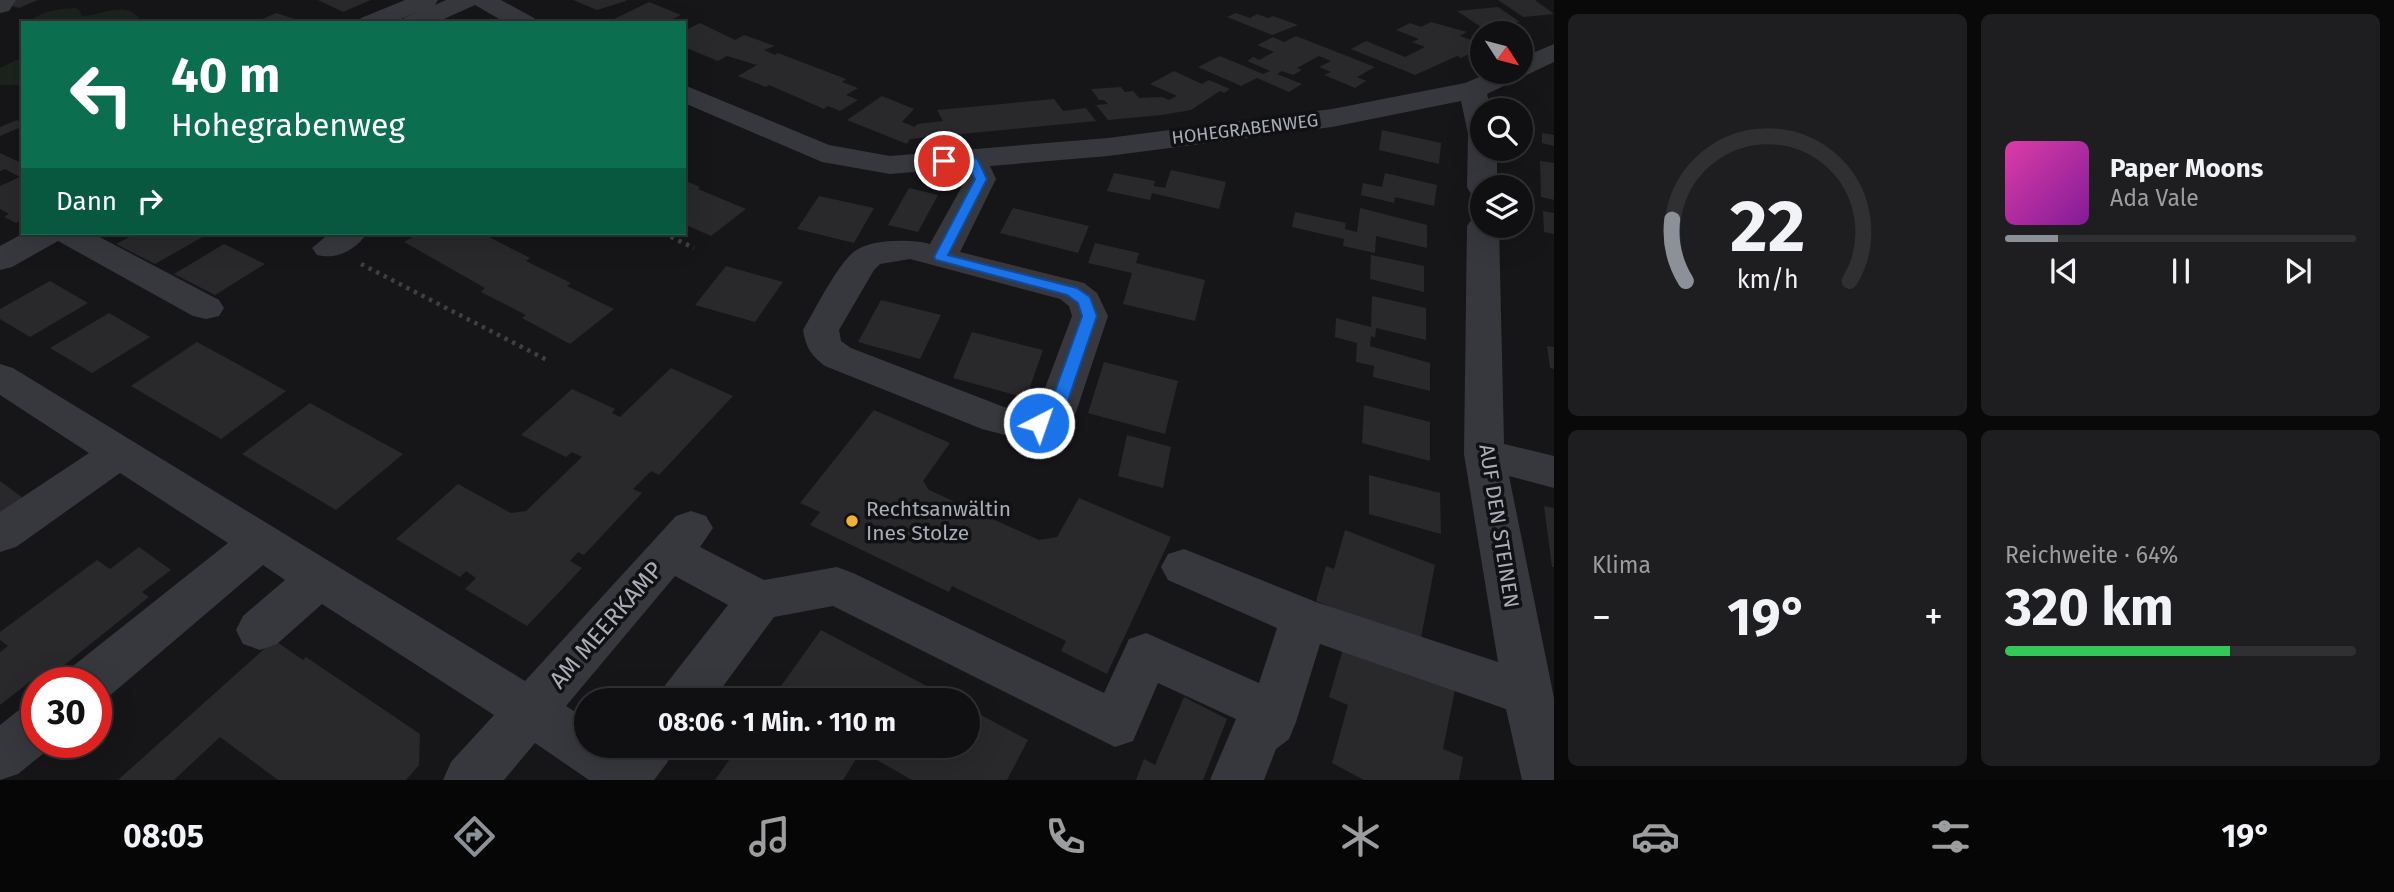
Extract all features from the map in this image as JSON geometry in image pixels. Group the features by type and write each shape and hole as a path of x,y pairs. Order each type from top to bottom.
{"street":[{"path":"0,6 4,0"},
{"path":"375,21 426,0"},
{"path":"418,21 467,0"},
{"path":"482,0 521,21"},
{"path":"1533,62 1554,52"},
{"name":"HOHEGRABENWEG","path":"686,94 822,153 890,165 1108,147 1332,118 1474,90 1487,84"},
{"path":"1474,90 1482,134 1482,175"},
{"path":"940,257 981,179 972,160"},
{"path":"3,255 44,235"},
{"path":"72,235 206,308"},
{"name":"AUF DEN STEINEN","path":"1483,238 1484,454 1528,694 1549,780"},
{"path":"910,249 940,257 1072,291 1085,301 1090,316 1056,412 1039,423 1021,425 996,419 838,357 824,346 821,330 860,264 869,256 910,249"},
{"path":"0,377 530,712 632,767"},
{"path":"0,535 120,452"},
{"path":"1484,454 1554,472"},
{"name":"AM MEERKAMP","path":"470,780 680,540 760,600"},
{"path":"108,667 261,541"},
{"path":"1184,567 1304,618 1528,694"},
{"path":"260,630 319,578"},
{"path":"693,688 760,600 837,586 1115,724 1146,654 1242,699"},
{"path":"1237,780 1256,733 1271,722 1304,618"},
{"path":"0,757 21,740"}],"path":[{"path":"667,235 694,248"},
{"path":"340,240 547,360"}],"shaded area":[{"path":"75,8 82,16 120,9 139,18 134,21 30,21 56,10"},
{"path":"21,58 21,85 0,85 0,68"}],"building":[{"path":"12,0 38,0 19,8 7,4"},
{"path":"318,0 371,0 343,12"},
{"path":"573,0 626,0 626,1 597,10"},
{"path":"1498,0 1535,0 1554,14 1523,17"},
{"path":"649,2 681,15 669,21 612,20"},
{"path":"1498,7 1519,21 1472,21 1457,11"},
{"path":"276,13 301,21 258,21"},
{"path":"1236,13 1250,18 1257,14 1268,18 1273,16 1298,25 1272,35 1227,17"},
{"path":"1431,22 1467,32 1460,36 1470,40 1470,54 1461,58 1457,56 1415,75 1351,49 1366,41 1405,57 1425,47 1412,42 1419,39 1396,30 1410,23 1421,27"},
{"path":"700,23 735,40 744,35 775,46 764,50 846,79 842,82 858,88 846,95 858,100 840,111 828,106 824,109 769,85 766,87 738,76 757,65 727,56 718,61 686,50 686,30"},
{"path":"1296,36 1375,67 1357,77 1366,81 1355,88 1324,75 1331,72 1319,67 1331,61 1319,56 1297,68 1302,70 1293,75 1282,71 1277,74 1302,84 1289,92 1257,78 1241,86 1198,67 1220,56 1263,74 1270,71 1247,61 1253,57 1259,60 1274,52 1257,45 1273,37 1284,42"},
{"path":"1174,71 1202,84 1209,80 1230,89 1224,93 1220,91 1191,110 1162,115 1108,120 1096,105 1108,104 1099,100 1091,89 1121,87 1125,92 1133,91 1139,98 1162,97 1169,100 1177,96 1150,84"},
{"path":"882,96 914,109 902,122 915,127 917,124 943,121 937,110 1054,99 1063,111 1086,108 1096,121 910,139 907,144 847,120"},
{"path":"17,120 21,124 21,127 0,136 0,127"},
{"path":"1382,130 1441,143 1439,164 1379,150"},
{"path":"1542,133 1554,135 1554,146 1542,143"},
{"path":"0,153 21,161 21,220 16,223 4,217 9,214 0,209 0,186 20,177 5,169 0,171"},
{"path":"1540,161 1554,163 1554,200 1541,197"},
{"path":"1171,170 1226,182 1219,209 1152,193 1150,200 1107,191 1114,173 1155,181 1154,186 1165,188"},
{"path":"1385,173 1437,185 1434,206 1395,197 1394,203 1361,195 1363,183 1382,187"},
{"path":"686,181 700,187 698,189 746,209 711,236 686,225"},
{"path":"909,188 938,195 918,232 888,225"},
{"path":"819,196 874,208 854,243 797,229"},
{"path":"1013,208 1089,226 1078,253 1000,233"},
{"path":"1360,208 1427,225 1427,248 1376,236 1375,253 1343,246 1344,239 1292,227 1295,212 1346,223 1345,229 1357,232"},
{"path":"1543,211 1554,213 1554,234 1544,232"},
{"path":"133,235 206,235 155,264 116,244"},
{"path":"416,235 488,235 530,258 526,261 571,283 567,286 614,309 570,344 522,318 526,315 481,292 485,288 404,242"},
{"path":"1095,243 1139,253 1136,263 1205,280 1195,321 1123,304 1132,273 1088,263"},
{"path":"224,244 265,264 215,295 174,274"},
{"path":"1371,255 1424,266 1424,292 1370,279"},
{"path":"726,266 783,282 755,322 695,305"},
{"path":"50,281 88,303 30,337 0,319 0,309"},
{"path":"1372,296 1426,308 1426,340 1376,328 1375,338 1371,336 1370,346 1430,363 1430,391 1373,377 1374,366 1356,362 1357,343 1335,337 1336,318 1371,327"},
{"path":"881,300 941,315 920,359 858,342"},
{"path":"109,313 150,337 92,373 50,348"},
{"path":"972,332 1043,350 1026,398 953,378"},
{"path":"197,342 286,391 221,439 131,386"},
{"path":"1547,346 1554,347 1554,369 1550,368"},
{"path":"1104,362 1178,381 1165,434 1088,413"},
{"path":"671,368 733,396 659,475 651,471 633,489 642,493 584,555 578,552 570,561 582,568 527,626 465,589 476,578 466,571 460,577 396,539 458,484 511,513 526,511 582,457 572,452 566,457 521,435 572,389 615,409 612,413 620,417"},
{"path":"310,403 403,454 336,510 242,454"},
{"path":"1364,405 1430,422 1430,461 1362,443"},
{"path":"874,410 950,443 923,481 929,490 1039,540 1057,537 1079,498 1171,537 1107,674 1061,651 1066,641 952,586 949,592 810,525 820,512 800,503"},
{"path":"1127,435 1171,447 1163,488 1118,476"},
{"path":"1369,475 1440,493 1441,534 1369,514"},
{"path":"0,481 30,503 0,524"},
{"path":"1544,506 1554,508 1554,567 1552,567"},
{"path":"1345,530 1435,565 1420,643 1316,601 1326,566 1334,569"},
{"path":"139,547 171,570 142,592 149,597 62,667 21,667 21,689 0,705 0,652 8,646 0,640 0,632 97,560 110,569"},
{"path":"821,630 930,688 780,688"},
{"path":"274,640 303,660 306,657 420,734 419,765 406,780 278,780 220,737 174,780 118,780"},
{"path":"1345,642 1455,690 1443,749 1463,757 1459,780 1364,780 1332,763 1348,705 1329,697"},
{"path":"1184,697 1227,719 1203,780 1136,780 1144,759 1155,765"},
{"path":"980,714 1028,740 1007,780 912,780 873,758 980,758"},
{"path":"731,758 857,758 843,780 715,780"}],"place":[{"name":"Rechtsanwältin Ines Stolze","path":"852,521"}],"route":[{"path":"944,161 972,160 981,179 940,257 1072,291 1085,301 1090,316 1056,412 1039,423"}]}
